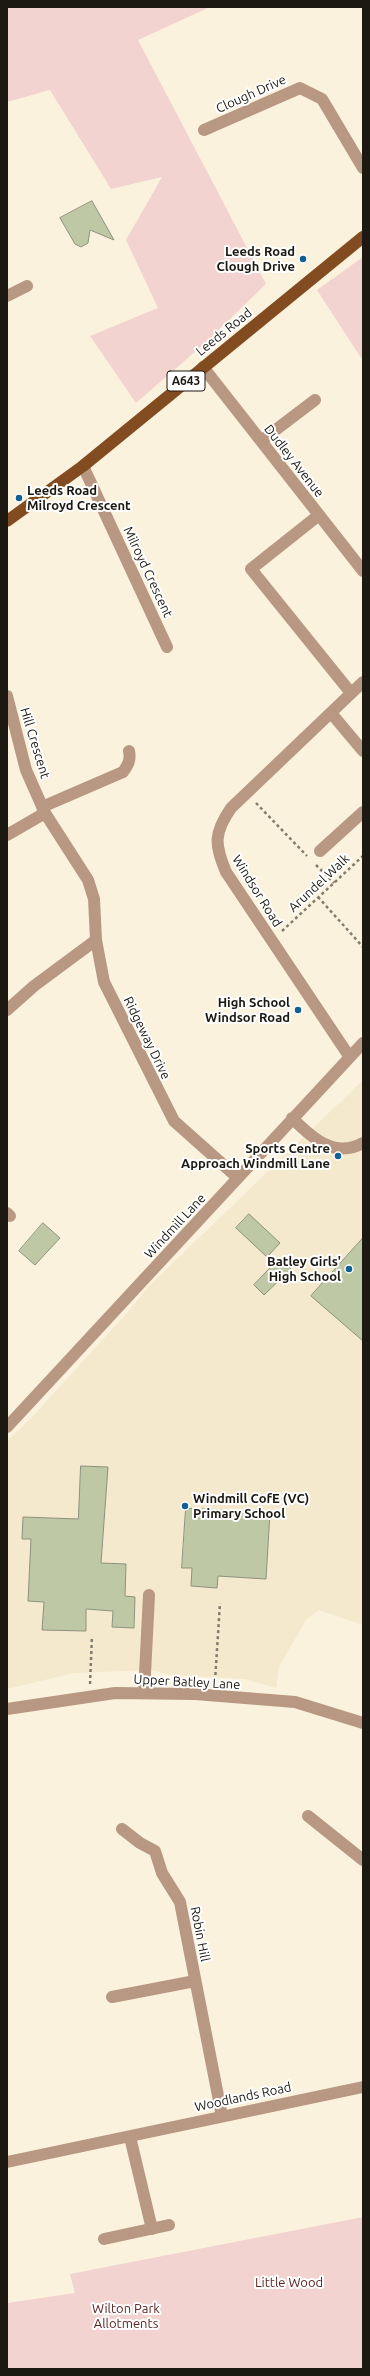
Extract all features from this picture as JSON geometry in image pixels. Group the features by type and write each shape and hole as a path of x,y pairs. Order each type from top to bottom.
{"main road":[{"name":"Leeds Road","path":"7,521 83,466 363,237"}],"street":[{"name":"Clough Drive","path":"204,130 300,88 322,99 363,168"},
{"path":"7,296 27,286"},
{"name":"Dudley Avenue","path":"203,368 363,571"},
{"path":"261,441 315,400"},
{"name":"Milroyd Crescent","path":"83,466 167,647"},
{"path":"318,515 251,569 352,693"},
{"name":"Windsor Road","path":"349,1056 226,872 218,853 219,826 231,808 246,793 363,682"},
{"name":"Hill Crescent","path":"7,696 10,723 26,770 44,810 88,880"},
{"path":"331,713 363,751"},
{"path":"7,836 44,810 123,772 130,757 129,751"},
{"path":"320,851 363,812"},
{"name":"Ridgeway Drive","path":"88,880 94,899 96,940 104,982 174,1121 238,1178"},
{"path":"7,1010 34,986 96,940"},
{"name":"Windmill Lane","path":"8,1423 238,1178 349,1056 363,1043"},
{"path":"292,1118 313,1139 329,1147 350,1148 363,1142"},
{"path":"144,1693 149,1595"},
{"name":"Upper Batley Lane","path":"7,1709 115,1693 144,1693 294,1702 363,1723"},
{"path":"308,1816 363,1860"},
{"name":"Robin Hill","path":"122,1829 140,1843 155,1850 162,1873 180,1902 222,2116"},
{"name":"Robin Hill","path":"112,1997 195,1981"},
{"name":"Woodlands Road","path":"7,2162 363,2087"},
{"path":"130,2137 152,2229"},
{"path":"104,2239 169,2225"}],"path":[{"path":"246,793 334,883"},
{"name":"Arundel Walk","path":"271,941 363,856"},
{"path":"318,897 363,947"},
{"path":"214,1696 220,1603"},
{"path":"90,1696 92,1636"}],"shaded area":[{"name":"Windmill CofE (VC) Primary School","path":"363,1080 363,1625 319,1610 306,1620 279,1667 276,1688 245,1679 171,1675 151,1670 74,1673 7,1689 7,1441 34,1415 152,1283"}],"green space":[{"path":"7,7 210,7 138,40 266,284 204,344 136,403 90,336 158,308 126,240 162,177 111,189 50,90 7,102"},
{"path":"363,257 363,361 317,290"},
{"path":"363,2217 363,2369 7,2369 7,2303 75,2293 70,2274"}],"building":[{"path":"92,201 114,240 90,230 88,243 81,247 75,244 60,218"},
{"path":"249,1214 280,1243 267,1257 236,1228"},
{"path":"43,1223 60,1238 35,1265 19,1251"},
{"name":"Batley Girls' High School","path":"363,1238 363,1341 311,1296"},
{"path":"280,1258 291,1269 264,1295 254,1285"},
{"path":"81,1466 108,1467 101,1563 126,1564 125,1596 135,1597 134,1628 112,1627 113,1611 86,1609 86,1631 42,1630 44,1602 28,1601 31,1539 22,1539 23,1517 78,1519"},
{"path":"186,1508 270,1513 266,1579 218,1576 217,1588 191,1586 192,1568 182,1568"}],"place":[{"name":"Leeds Road Clough Drive","path":"303,259"},
{"name":"Leeds Road Milroyd Crescent","path":"19,498"},
{"name":"High School Windsor Road","path":"298,1010"},
{"name":"Sports Centre Approach Windmill Lane","path":"338,1156"},
{"name":"Batley Girls' High School","path":"349,1269"},
{"name":"Windmill CofE (VC) Primary School","path":"185,1506"}],"park label":[{"name":"Little Wood","path":"289,2283"},
{"name":"Wilton Park Allotments","path":"126,2316"}]}
